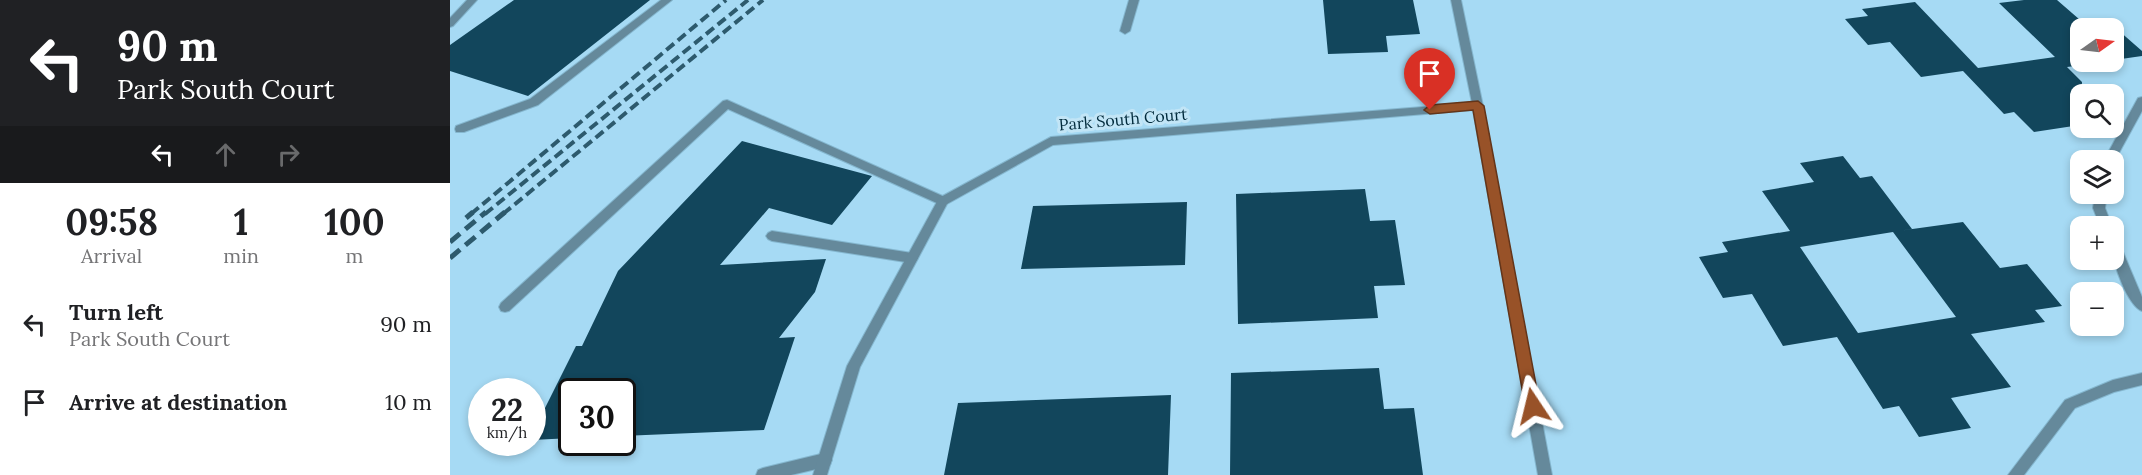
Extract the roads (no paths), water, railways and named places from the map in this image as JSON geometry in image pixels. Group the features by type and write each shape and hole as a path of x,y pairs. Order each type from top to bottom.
{"street":[{"path":"450,24 472,0"},
{"path":"460,129 534,102 667,0"},
{"path":"1125,31 1134,0"},
{"path":"1456,0 1478,106 1545,475"},
{"path":"2115,150 2142,101"},
{"path":"505,307 727,104 943,201 854,366 820,475"},
{"name":"Park South Court","path":"943,201 1051,141 1478,106"},
{"path":"772,236 912,258"},
{"path":"2123,270 2134,298 2142,306"},
{"path":"2015,475 2070,404 2113,386 2142,379"},
{"path":"763,475 825,460"}],"railway":[{"path":"471,214 726,0"},
{"path":"485,214 748,0"},
{"path":"503,214 763,0"},
{"path":"466,218 473,212"},
{"path":"450,242 486,212"},
{"path":"450,258 505,212"}]}
